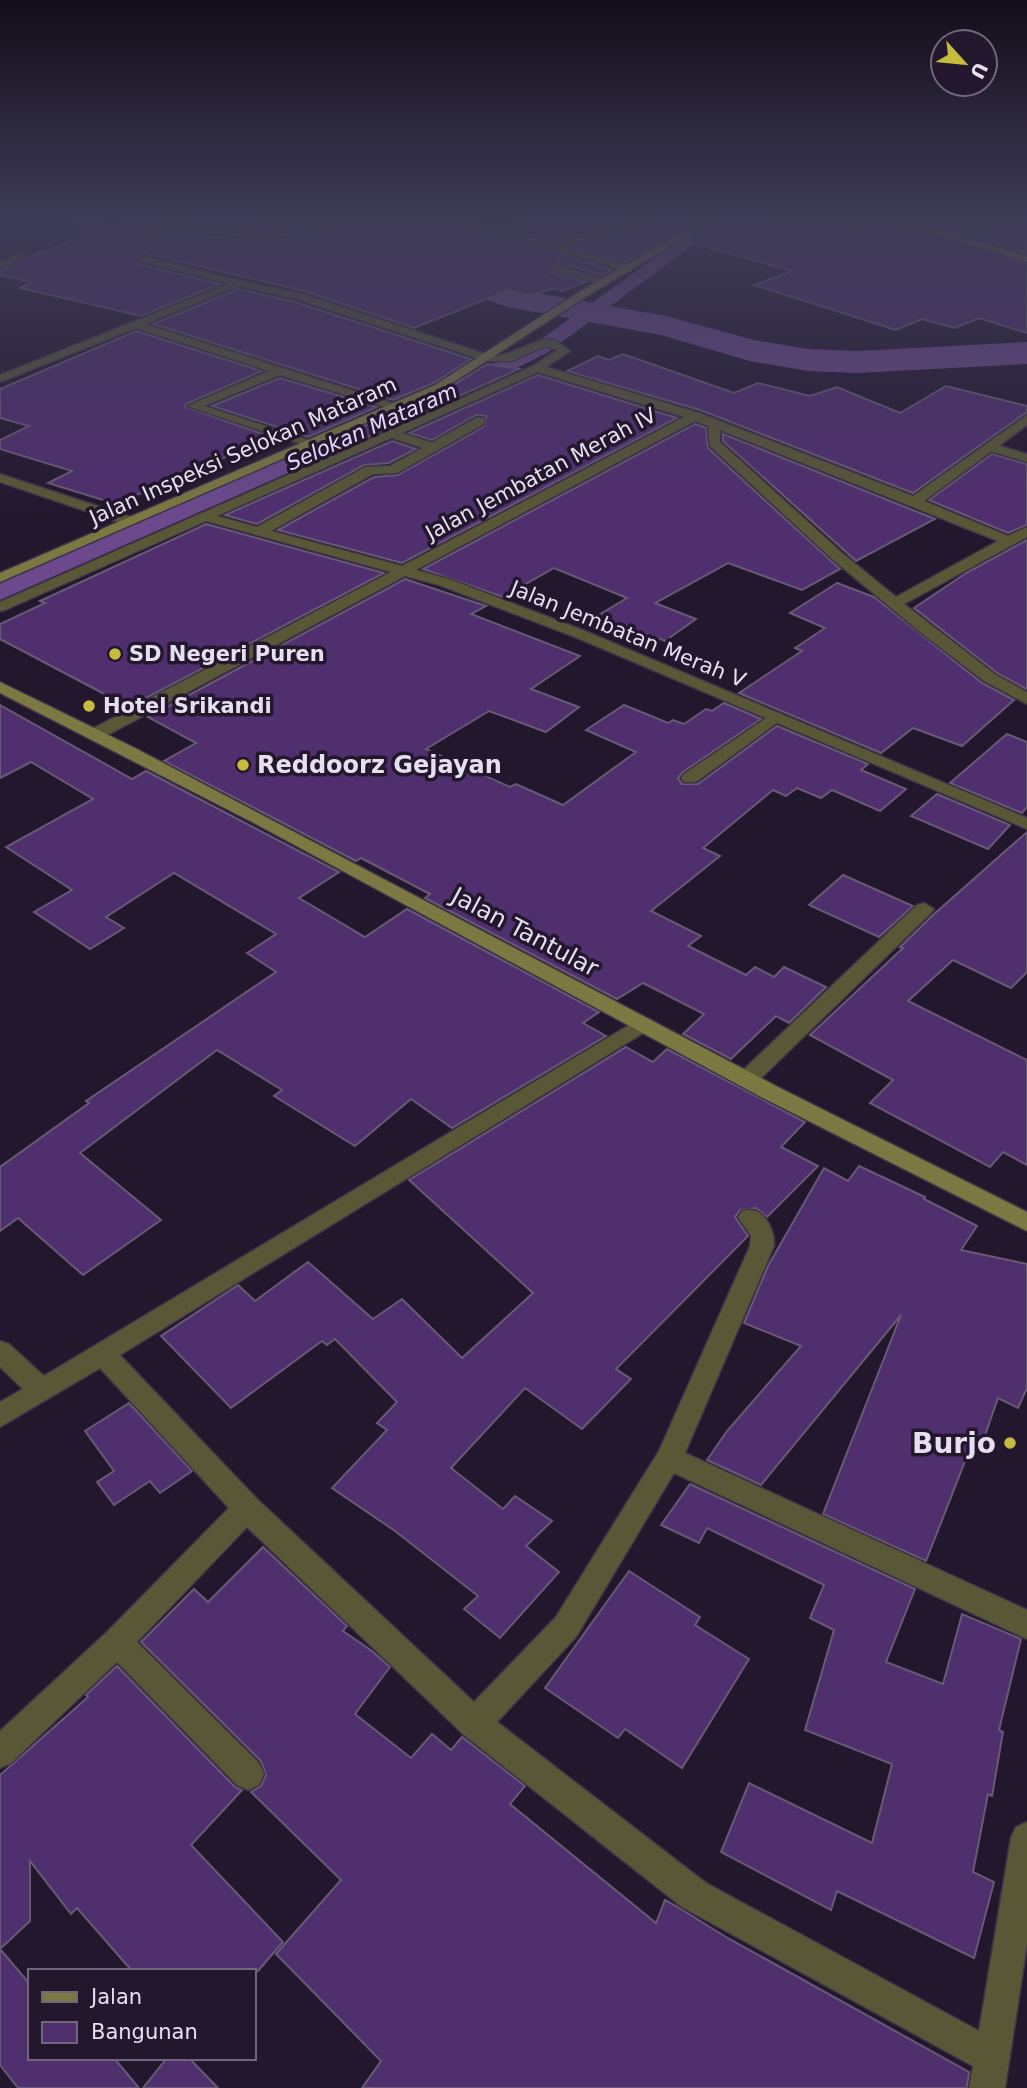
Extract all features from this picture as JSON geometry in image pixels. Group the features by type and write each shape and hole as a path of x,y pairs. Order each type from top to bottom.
{"main road":[{"name":"Jalan Inspeksi Selokan Mataram","path":"0,578 439,387 547,316"},
{"name":"Jalan Tantular","path":"0,687 96,734 641,1025 1027,1222"}],"street":[{"path":"4,374 153,316"},
{"path":"0,607 393,434 537,368 564,351 551,344 508,359 486,358 361,316"},
{"path":"134,324 391,407"},
{"path":"537,368 615,389 695,416 915,501 1021,538"},
{"path":"277,372 193,406 311,443"},
{"name":"Jalan Jembatan Merah IV","path":"96,734 695,416"},
{"path":"915,501 1027,419"},
{"path":"260,531 370,470 392,470 480,421"},
{"path":"714,424 714,443 837,556 954,652 1027,699"},
{"path":"393,434 435,448"},
{"path":"990,447 1027,457"},
{"path":"0,478 132,522"},
{"name":"Jalan Jembatan Merah V","path":"202,516 407,570 580,634 1027,824"},
{"path":"896,603 1021,538"},
{"path":"690,778 775,717"},
{"path":"747,1079 924,909"},
{"path":"0,1416 641,1025"},
{"path":"475,1724 566,1627 668,1458 762,1246 763,1235 750,1217"},
{"path":"0,1350 43,1391"},
{"path":"102,1353 247,1507 475,1724 694,1895 989,2072 1027,1838"},
{"path":"668,1458 1027,1626"},
{"path":"0,1752 117,1642 247,1507"},
{"path":"117,1642 248,1774"}],"building":[{"path":"172,316 340,316 471,359 434,383 393,400 153,324"},
{"path":"380,316 443,316 414,328"},
{"path":"853,316 1027,316 1027,333 979,318 955,328 922,319 896,330"},
{"path":"136,331 262,371 186,404 185,407 272,437 116,504 48,483 72,471 0,449 0,440 29,426 0,418 0,389"},
{"path":"623,354 734,393 758,383 810,396 837,387 900,413 946,386 1027,406 1027,412 913,493 700,410 567,371 598,356 609,360"},
{"path":"487,364 519,369 294,470 289,459 444,391"},
{"path":"538,375 677,418 402,563 278,530 374,477 398,475 485,426 486,416 476,415 432,440 409,433"},
{"path":"280,378 377,407 308,437 212,406"},
{"path":"695,424 706,428 708,448 840,569 802,590 728,563 655,603 696,619 665,641 597,616 627,598 554,568 503,597 423,569"},
{"path":"723,434 935,519 856,561 723,441"},
{"path":"392,441 416,449 389,463 364,465 257,524 225,515"},
{"path":"992,454 1027,464 1027,525 1008,533 929,500"},
{"path":"206,524 384,573 129,707 0,639 0,624 45,603 40,601"},
{"path":"1027,540 1026,689 997,673 914,608 966,573"},
{"path":"405,579 486,606 471,614 580,656 531,689 579,707 546,732 489,711 426,749 510,787 516,784 563,805 636,752 586,730 624,705 668,723 673,720 684,724 706,709 712,711 724,703 761,719 683,772 678,778 682,784 698,784 777,726 868,764 861,770 906,789 880,811 832,790 821,798 797,788 786,796 773,790 703,848 720,856 651,911 701,936 688,946 746,975 755,967 774,977 784,967 826,987 789,1023 776,1016 731,1059 683,1034 704,1014 643,983 617,999 425,898 430,894 361,858 356,861 164,761 196,743 148,717"},
{"path":"837,583 874,597 982,683 1014,700 962,746 913,728 881,753 739,693 802,651 795,648 825,628 790,613"},
{"path":"0,705 132,779 146,771 339,872 299,898 365,937 407,909 599,1012 583,1023 606,1036 452,1128 411,1099 355,1146 274,1096 282,1090 217,1050 80,1153 161,1220 83,1275 18,1218 0,1231 0,1167 89,1103 86,1101 276,972 247,953 276,934 174,873 106,917 124,928 90,949 34,912 72,890 6,847 93,799 31,762 0,778"},
{"path":"1007,734 1027,742 1027,807 1022,813 950,783"},
{"path":"937,794 1010,825 988,849 911,816"},
{"path":"1027,832 1027,972 1011,988 953,960 908,1001 1027,1060 1027,1165 1003,1152 990,1167 870,1103 893,1080 810,1035 903,948 900,947 933,915"},
{"path":"843,875 913,906 879,937 809,905"},
{"path":"626,1047 653,1062 667,1049 805,1122 781,1147 818,1166 767,1217 756,1208 740,1210 735,1217 748,1236 616,1369 631,1379 582,1429 525,1388 451,1468 503,1509 515,1496 552,1521 526,1546 559,1572 500,1638 464,1609 478,1596 395,1531 332,1488 387,1430 377,1423 397,1402 335,1339 327,1345 322,1341 231,1408 161,1336 238,1285 255,1301 308,1262 373,1319 402,1299 462,1358 533,1293 409,1180"},
{"path":"859,1166 925,1197 924,1199 977,1226 961,1250 1027,1264 1027,1388 1018,1408 998,1398 982,1444 973,1441 926,1561 823,1514 901,1315 761,1485 707,1460 727,1431 801,1346 744,1323 768,1266 824,1168 848,1181"},
{"path":"129,1403 192,1471 160,1493 150,1481 114,1505 97,1482 114,1471 85,1431"},
{"path":"690,1484 915,1589 886,1662 943,1684 962,1614 1021,1639 999,1730 1003,1732 992,1796 988,1794 973,1872 994,1882 974,1958 837,1891 831,1910 721,1852 749,1783 872,1843 892,1764 805,1730 834,1630 810,1618 824,1585 707,1528 699,1543 661,1525"},
{"path":"263,1547 347,1626 343,1631 390,1667 355,1714 411,1758 432,1734 451,1750 462,1737 525,1786 510,1804 656,1923 665,1900 726,1937 969,2072 967,2088 362,2088 381,2061 276,1954 341,1880 251,1792 261,1786 266,1775 261,1761 141,1642 194,1589 208,1602"},
{"path":"629,1571 700,1617 695,1625 749,1659 682,1768 625,1729 618,1738 545,1688"},
{"path":"117,1666 235,1787 242,1790 191,1845 283,1942 258,1971 130,1969 77,1908 71,1914 30,1861 30,1921 0,1949 0,1775 88,1697 86,1695"},
{"path":"0,1949 28,1982 28,2060 116,2060 139,2088 18,2088 0,2065"},
{"path":"165,2060 191,2060 218,2088 143,2088"}],"waterway":[{"name":"Selokan Mataram","path":"459,388 540,349 585,316"},
{"path":"612,316 666,326 750,350 808,360 857,362 1027,353"},
{"name":"Selokan Mataram","path":"0,592 337,443"}],"place":[{"name":"SD Negeri Puren","path":"115,654"},
{"name":"Hotel Srikandi","path":"89,706"},
{"name":"Reddoorz Gejayan","path":"243,765"},
{"name":"Burjo","path":"1010,1443"}]}
